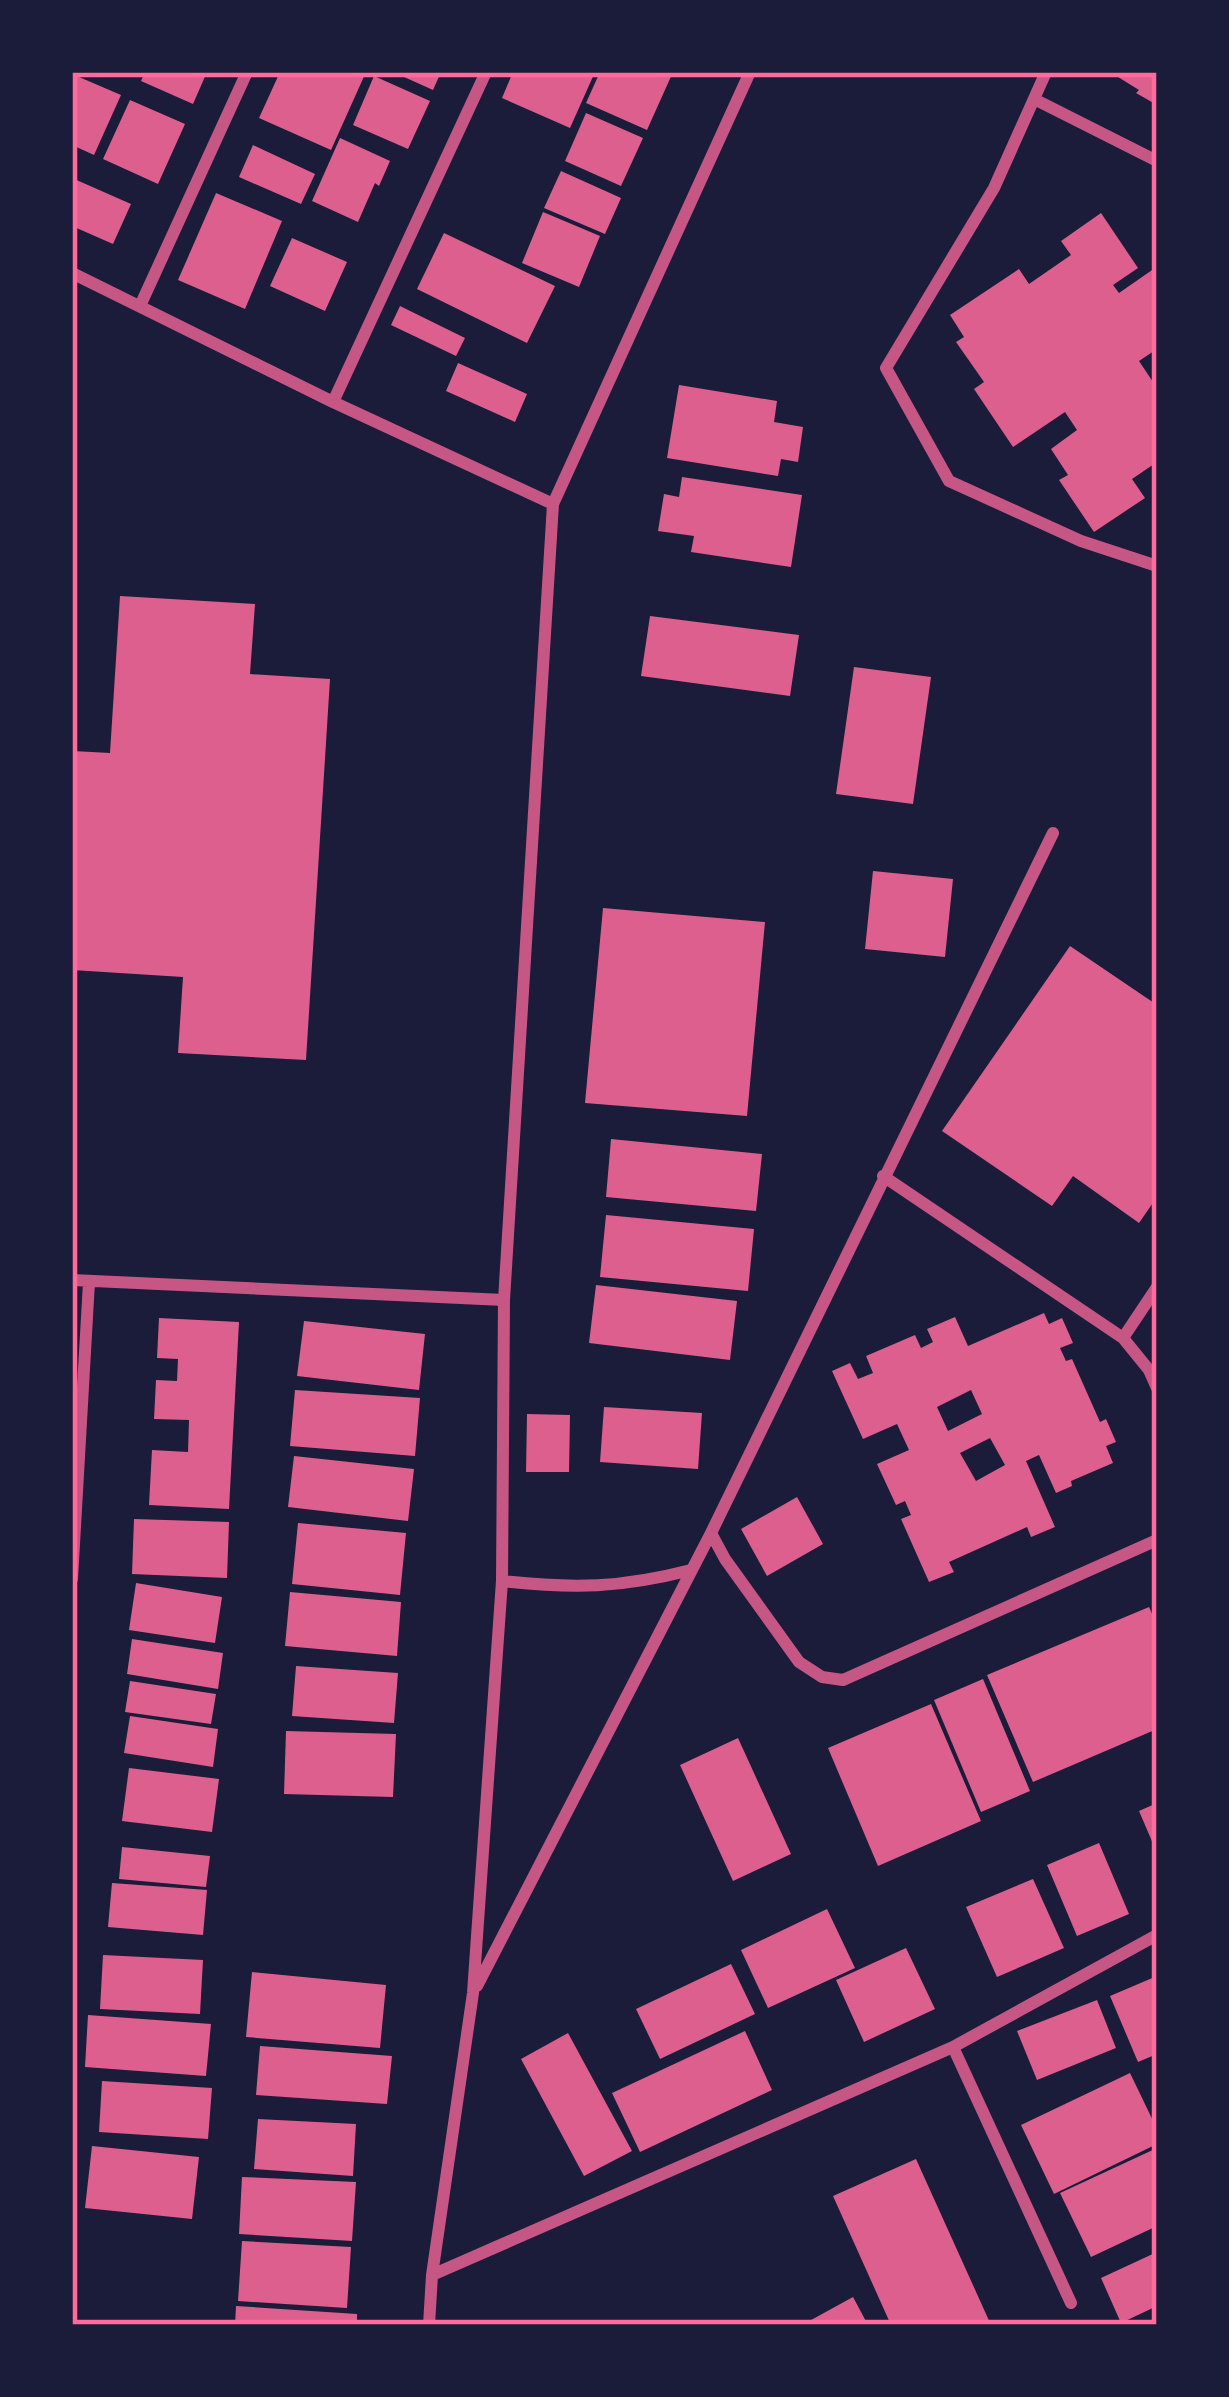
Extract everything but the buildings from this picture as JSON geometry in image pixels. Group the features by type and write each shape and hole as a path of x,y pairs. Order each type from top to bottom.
{"street":[{"path":"140,306 247,72"},
{"path":"334,402 486,72"},
{"path":"429,2325 432,2275 473,1994 502,1581 504,1300 553,504 750,72"},
{"path":"1046,72 994,188 886,368 949,481 1082,541 1157,566"},
{"path":"1034,99 1157,160"},
{"path":"72,273 553,504"},
{"path":"473,1994 692,1570 1053,833"},
{"path":"883,1176 1123,1338 1153,1368 1157,1388"},
{"path":"72,1280 504,1300"},
{"path":"72,1579 89,1282"},
{"path":"1123,1338 1157,1287"},
{"path":"710,1533 799,1662 822,1677 843,1680 1157,1540"},
{"path":"502,1581 596,1587 692,1570"},
{"path":"432,2275 952,2047 1157,1935"},
{"path":"952,2047 1071,2303"}]}
